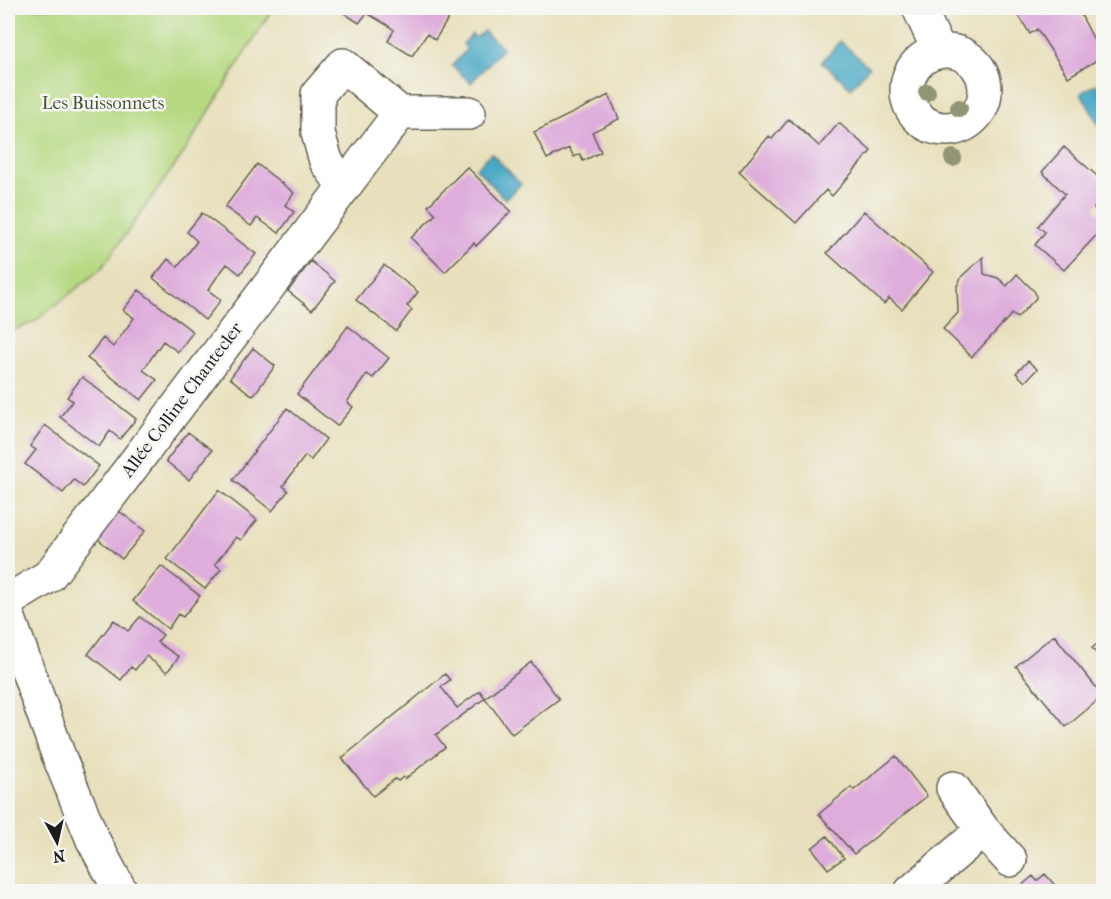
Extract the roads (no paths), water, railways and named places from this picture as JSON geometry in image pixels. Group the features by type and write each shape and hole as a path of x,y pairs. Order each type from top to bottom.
{"street":[{"path":"919,8 939,51"},
{"path":"344,186 326,161 318,133 318,94 343,65 400,113 469,113"},
{"name":"Allée Colline Chantecler","path":"8,601 49,576 400,113"},
{"path":"8,616 58,754 93,840 121,891"},
{"path":"953,788 983,830 1010,860"},
{"path":"910,891 983,830"}],"water":[{"path":"484,31 503,48 471,83 452,66 467,49 463,44 472,34 476,38"},
{"path":"840,41 869,67 851,88 822,62"},
{"path":"1096,84 1103,98 1103,123 1099,126 1081,93"},
{"path":"491,153 521,184 505,199 476,168"}],"park label":[{"name":"Les Buissonnets","path":"103,103"}]}
